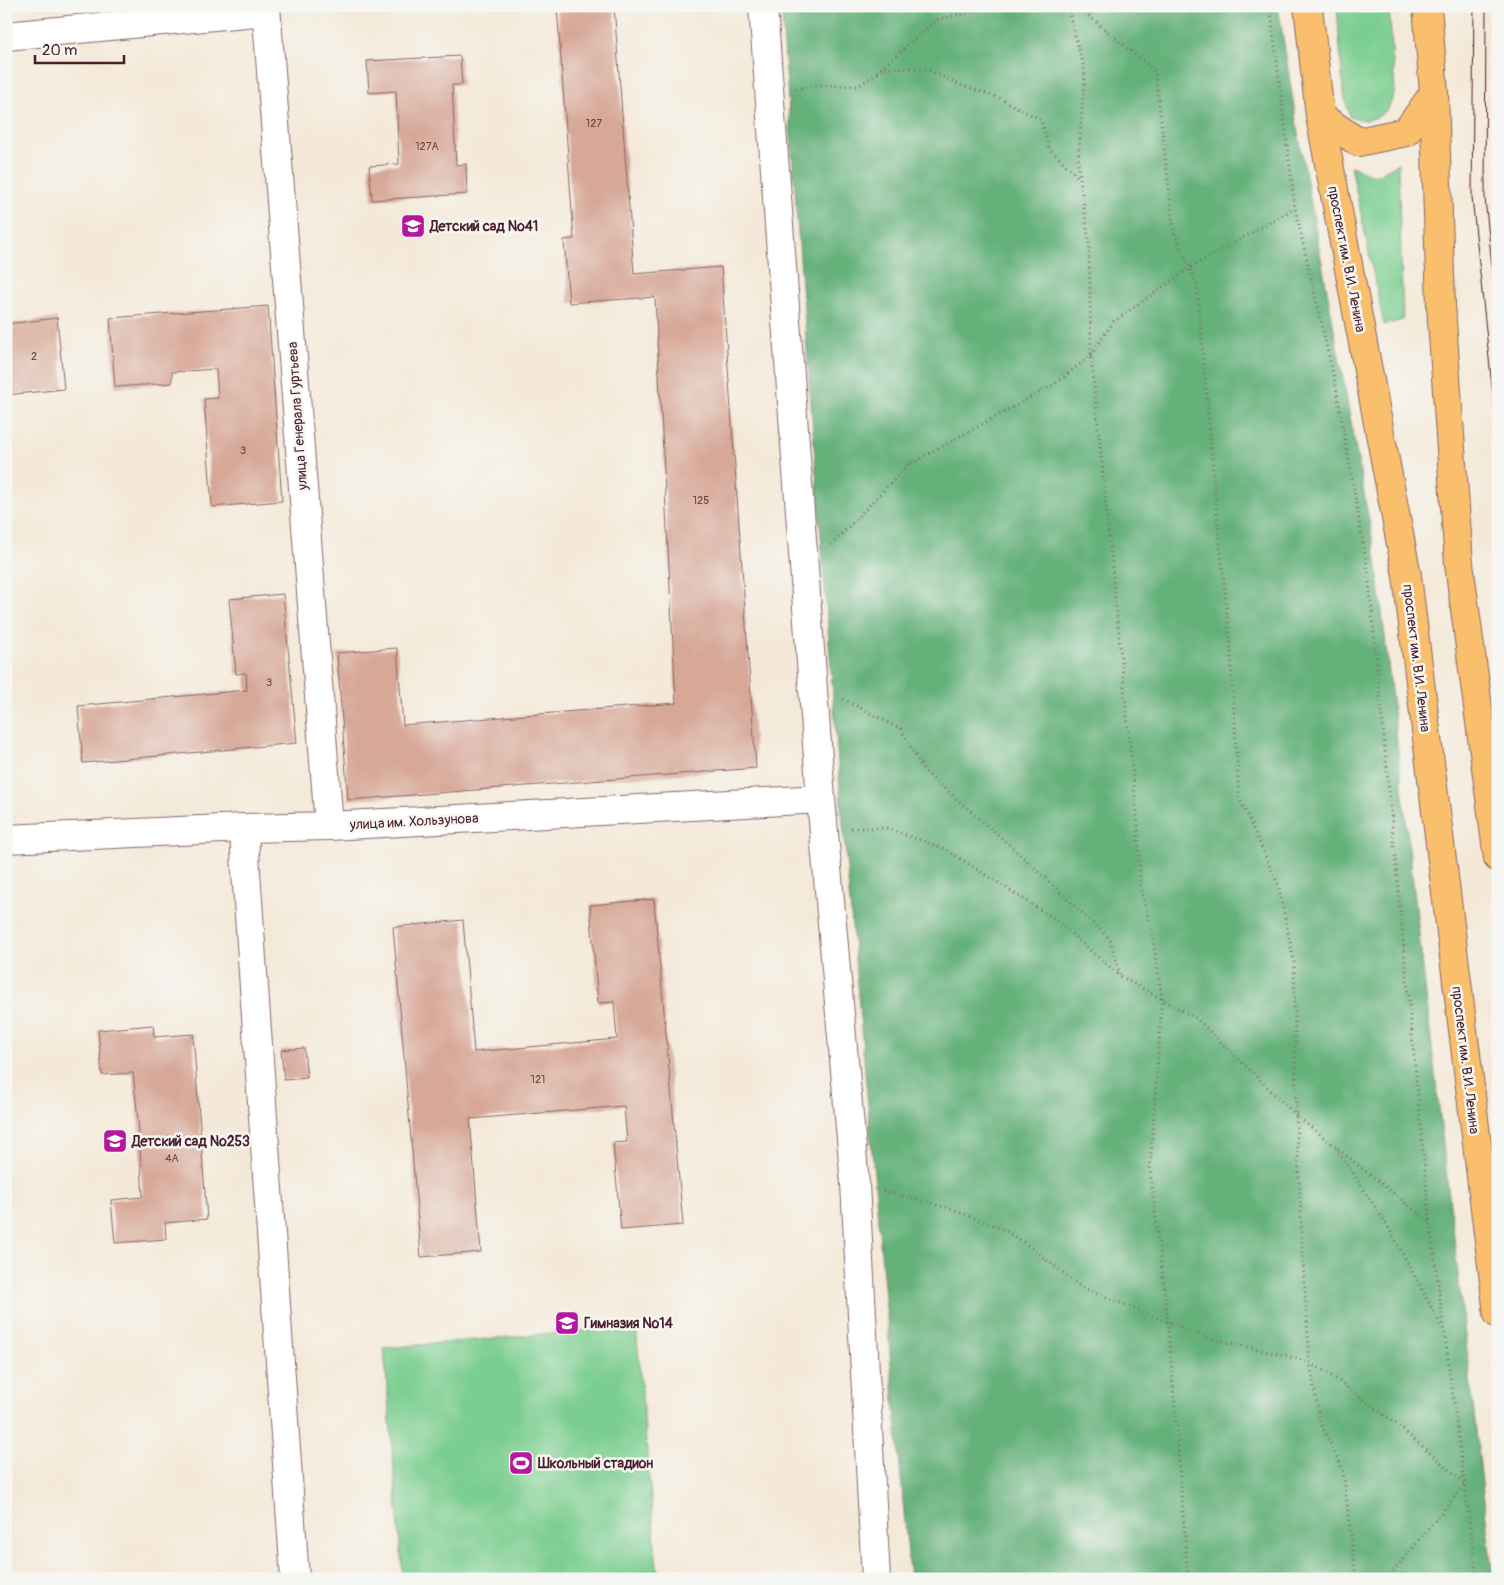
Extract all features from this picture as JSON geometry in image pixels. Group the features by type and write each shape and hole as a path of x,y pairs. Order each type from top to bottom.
{"main road":[{"name":"проспект им. В.И. Ленина","path":"1308,6 1320,116 1407,576 1498,1314"},
{"path":"1428,6 1434,93 1441,306 1459,564 1498,858"},
{"path":"1320,116 1358,142 1406,132 1434,93"}],"street":[{"path":"763,6 821,799 855,1184 876,1579"},
{"path":"6,36 266,8"},
{"name":"улица Генерала Гуртьева","path":"266,8 329,826"},
{"name":"улица им. Хользунова","path":"6,839 329,826 821,799"},
{"path":"244,828 295,1579"}],"path":[{"path":"869,79 938,19 1006,6"},
{"path":"1067,6 1085,72 1078,162 1089,244 1091,355 1137,818 1140,885 1152,933 1162,998 1150,1170 1168,1322 1188,1579"},
{"path":"1078,6 1155,70 1174,232 1197,285 1216,506 1230,640 1239,797 1278,884 1294,962 1296,1115 1310,1363 1320,1422 1343,1470 1356,1579"},
{"path":"1270,6 1295,208 1336,387 1368,571 1430,1223 1477,1579"},
{"path":"790,90 818,85 858,86 887,67 927,69 958,84 999,98 1041,120 1049,148 1080,179"},
{"path":"827,549 908,465 1055,384 1091,355 1113,322 1190,268 1295,208"},
{"path":"842,698 901,729 924,771 1110,938 1120,976"},
{"path":"847,828 886,828 945,848 1054,918 1120,976 1197,1018 1296,1115 1430,1223"},
{"path":"1334,1145 1387,1225 1444,1332"},
{"path":"877,1189 949,1208 1003,1229 1081,1287 1168,1322 1208,1338 1300,1359 1310,1363 1325,1371 1396,1424 1465,1484"},
{"path":"1387,1579 1465,1484"}],"green space":[{"path":"781,6 1278,6 1298,132 1376,559 1493,1579 910,1579 841,802"},
{"path":"1337,6 1389,6 1395,92 1388,109 1376,118 1364,120 1350,117 1343,91"},
{"path":"1398,163 1403,320 1384,325 1351,166 1375,176"},
{"name":"Школьный стадион","path":"636,1326 658,1579 403,1579 384,1348"}],"building":[{"path":"557,6 614,6 634,274 721,267 756,768 348,800 337,653 397,648 403,725 676,703 655,297 569,303 564,240 574,239"},
{"path":"460,56 462,85 452,85 456,165 466,164 467,194 372,200 369,166 399,164 396,91 369,93 367,61"},
{"path":"268,306 282,501 212,507 204,399 218,398 216,369 172,372 172,383 115,387 110,318"},
{"path":"57,318 64,389 6,395 6,324"},
{"path":"283,594 297,743 83,763 78,706 247,690 246,673 236,674 229,599"},
{"path":"654,899 683,1225 621,1230 613,1143 627,1142 624,1106 470,1119 481,1252 421,1257 393,927 463,920 474,1052 617,1039 614,1002 598,1003 590,905"},
{"path":"153,1025 154,1037 193,1034 207,1219 165,1223 166,1239 115,1243 111,1200 143,1197 138,1119 133,1073 102,1075 98,1030"},
{"path":"304,1048 307,1078 284,1080 281,1050"}],"tram line":[{"path":"1474,6 1472,197 1498,444"},
{"path":"1486,6 1485,199 1498,322"}],"place":[{"name":"Детский сад №41","path":"413,226"},
{"name":"Детский сад №253","path":"115,1141"},
{"name":"Гимназия №14","path":"567,1323"},
{"name":"Школьный стадион","path":"521,1463"}]}
